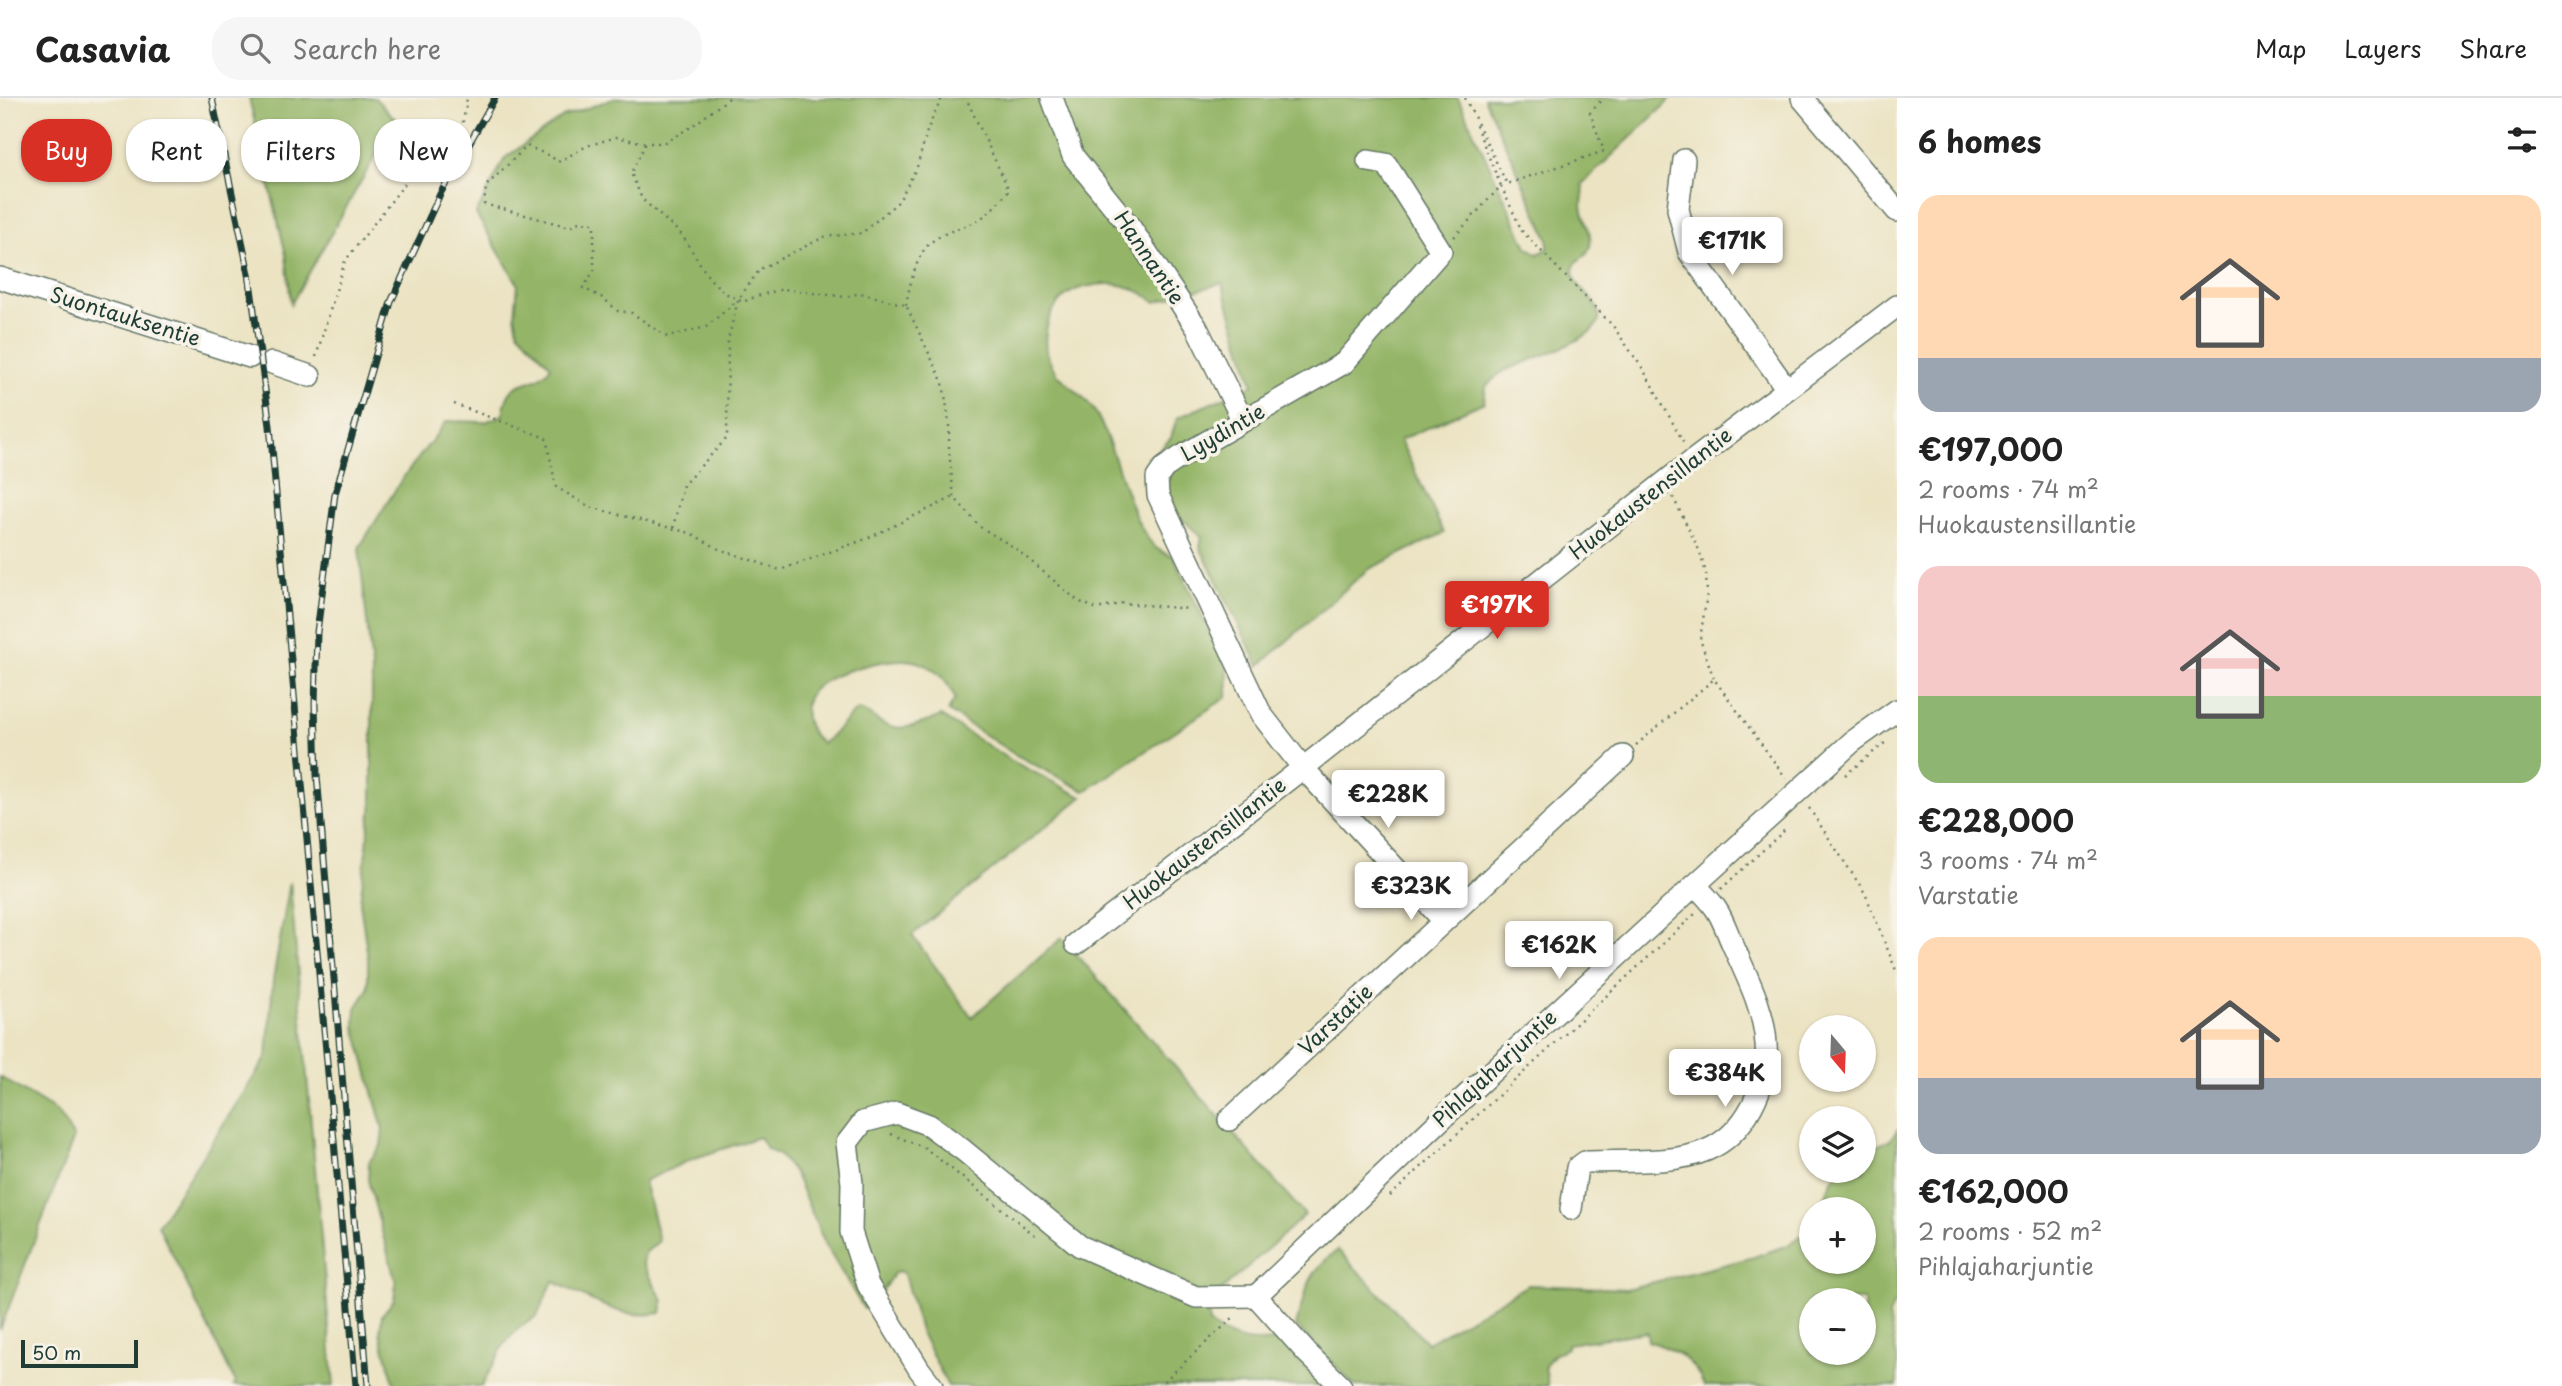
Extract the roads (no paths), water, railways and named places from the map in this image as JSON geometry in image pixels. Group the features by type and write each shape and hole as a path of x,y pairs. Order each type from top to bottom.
{"street":[{"name":"Hannantie","path":"1052,98 1073,156 1130,227 1197,328 1243,421"},
{"path":"1802,98 1897,211"},
{"path":"1684,160 1678,209 1689,252 1787,389"},
{"name":"Lyydintie","path":"1303,768 1261,714 1158,495 1157,478 1164,468 1182,456 1344,363 1441,251 1386,164 1368,161"},
{"name":"Suontauksentie","path":"0,278 250,357"},
{"name":"Huokaustensillantie","path":"1076,944 1693,460 1897,306"},
{"path":"272,363 310,376"},
{"name":"Pihlajaharjuntie","path":"1256,1296 1471,1091 1702,892 1852,742 1897,710"},
{"name":"Varstatie","path":"1229,1120 1623,756"},
{"path":"1303,768 1443,920"},
{"path":"1571,1209 1577,1168 1585,1162 1657,1160 1705,1151 1734,1132 1748,1113 1759,1089 1767,1046 1764,1027 1753,991 1717,910 1702,892"},
{"path":"932,1386 868,1285 851,1232 852,1183 847,1143 863,1122 897,1113 929,1125 1080,1246 1196,1297 1256,1296 1341,1386"}],"railway":[{"path":"212,98 249,274 270,426 356,1386"},
{"path":"368,1386 317,775 317,632 335,494 391,302 440,194 495,98"}]}
